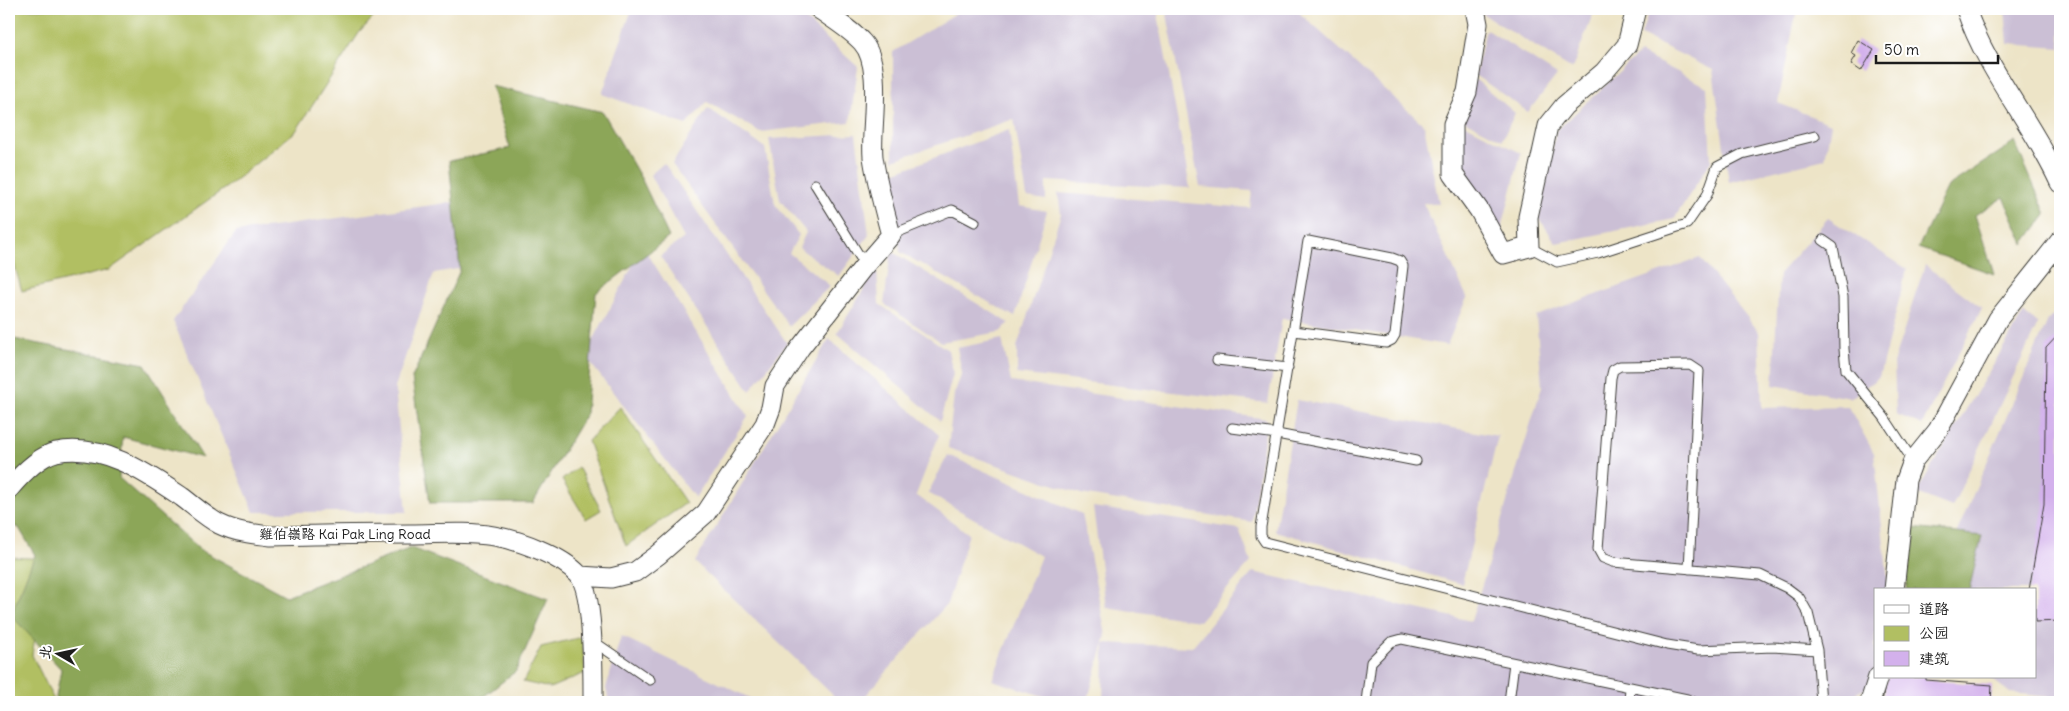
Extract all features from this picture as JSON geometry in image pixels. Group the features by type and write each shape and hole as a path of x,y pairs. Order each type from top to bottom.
{"street":[{"path":"593,702 593,641 586,596 580,576 611,578 635,572 706,513 765,424 771,408 775,386 800,348 865,264 891,235 878,191 873,154 874,92 870,57 862,42 819,9"},
{"path":"1475,9 1478,24 1467,92 1453,124 1453,174 1479,210 1503,254 1529,247 1528,217 1548,126 1564,106 1604,72 1627,45 1636,9"},
{"path":"1966,9 1973,30 1988,58 2060,183"},
{"path":"1894,588 1906,480 1913,462 1938,430 1998,320 2060,240"},
{"name":"雞伯嶺路 Kai Pak Ling Road","path":"9,489 27,468 55,452 86,451 116,458 151,477 219,524 246,534 270,536 455,533 493,536 545,553 563,562 580,576"},
{"path":"1870,702 1878,678"}],"lane":[{"path":"1529,247 1557,262 1598,252 1687,224 1707,195 1718,167 1742,154 1815,136"},
{"path":"815,184 865,264"},
{"path":"891,235 952,210 975,222"},
{"path":"1823,240 1833,247 1838,266 1843,297 1846,370 1884,417 1913,462"},
{"path":"1294,331 1386,343 1392,340 1395,335 1403,266 1392,258 1308,241 1261,527 1261,536 1265,542 1667,645 1698,650 1773,648 1817,650"},
{"path":"1217,360 1288,368"},
{"path":"1690,569 1699,371 1690,365 1620,366 1613,370 1611,378 1598,549 1603,558 1613,562 1690,569 1760,575 1787,588 1799,597 1808,613 1817,650 1821,702"},
{"path":"1232,428 1276,434 1416,461"},
{"path":"1366,702 1371,662 1391,642 1402,639 1694,702"},
{"path":"593,641 650,680"},
{"path":"1509,702 1514,662"},
{"path":"1629,702 1630,687"}],"shaded area":[{"path":"632,9 794,9 858,67 850,122 760,132 707,102 686,125 602,94"},
{"path":"963,9 1157,9 1190,188 1046,181 1046,200 1027,197 1014,119 893,160 893,52"},
{"path":"1166,9 1250,9 1259,13 1264,9 1295,9 1424,125 1439,204 1423,203 1467,297 1447,345 1282,318 1268,403 1017,374 1017,347 1061,214 1058,193 1250,208 1252,191 1200,187"},
{"path":"1482,9 1587,9 1594,12 1572,69 1483,14"},
{"path":"1649,9 1797,9 1778,103 1831,124 1825,159 1729,182 1713,70 1641,35"},
{"path":"2005,9 2060,9 2060,48 2008,44"},
{"path":"1486,29 1557,75 1528,112 1475,75"},
{"path":"1640,53 1707,87 1711,161 1674,219 1556,243 1539,218 1556,131"},
{"path":"1475,79 1515,113 1502,140 1460,118"},
{"path":"708,108 765,148 775,204 799,235 789,253 830,286 789,326 672,164"},
{"path":"1462,123 1521,153 1500,236 1453,188"},
{"path":"1009,130 1019,206 1047,211 1015,317 900,252 893,173"},
{"path":"856,134 869,235 839,276 799,248 806,232 780,200 769,139"},
{"path":"664,163 787,343 750,391 660,256 684,238 650,175"},
{"path":"469,200 475,266 434,273 395,387 407,512 254,512 173,321 236,232"},
{"path":"1828,218 1907,269 1879,377 1851,398 1773,385 1779,274"},
{"path":"643,246 748,416 695,498 585,356"},
{"path":"891,251 1009,323 1000,332 941,342 884,304"},
{"path":"1700,258 1759,332 1762,408 1848,406 1874,453 1889,588 1874,588 1874,676 1872,685 1838,702 1103,702 1104,643 1192,647 1253,572 1471,621 1542,386 1536,316"},
{"path":"1925,265 1982,308 1922,425 1896,414 1894,360"},
{"path":"877,268 879,304 948,350 953,374 940,421 837,333"},
{"path":"2060,311 2060,698 2010,693 1990,678 2036,678 2036,588 1949,588 1951,546 2048,320"},
{"path":"2024,313 2038,324 1952,507 1916,493"},
{"path":"829,339 939,435 916,495 969,534 947,604 860,702 840,702 695,562"},
{"path":"1002,339 1011,382 1267,419 1252,522 1081,494 948,448 954,394 962,373 957,348"},
{"path":"1297,400 1498,436 1462,584 1275,531"},
{"path":"948,455 1082,514 1106,635 1087,702 1062,702 992,680 1041,556 928,493"},
{"path":"1093,507 1239,529 1251,562 1199,621 1106,607"},
{"path":"621,636 758,702 609,702 606,688"}],"green space":[{"path":"9,9 381,9 359,33 296,131 228,186 109,270 22,291 9,247"},
{"path":"491,86 603,112 642,180 669,237 596,293 586,414 533,503 430,503 412,378 460,270 449,161 510,148"},
{"path":"2015,142 2046,214 2024,244 2004,197 1975,215 1994,274 1918,248 1948,186"},
{"path":"9,338 145,364 203,458 123,437 119,478 199,549 286,596 411,548 548,599 516,671 477,702 55,702 61,669 11,615 35,555 19,528 9,524"},
{"path":"620,407 686,503 626,546 588,441"},
{"path":"578,467 601,510 586,519 562,480"},
{"path":"1913,528 1982,536 1969,588 1906,588"},
{"path":"9,557 49,559 32,655 55,702 9,702"},
{"path":"582,637 585,673 550,688 523,682 541,647"}],"building":[{"path":"1858,40 1874,50 1861,71 1851,64 1856,56 1851,53"},
{"path":"2060,333 2060,621 2036,622 2036,588 2029,588 2044,504 2046,348"},
{"path":"1926,678 1926,680 1992,685 1991,702 1882,702 1886,679"}]}
